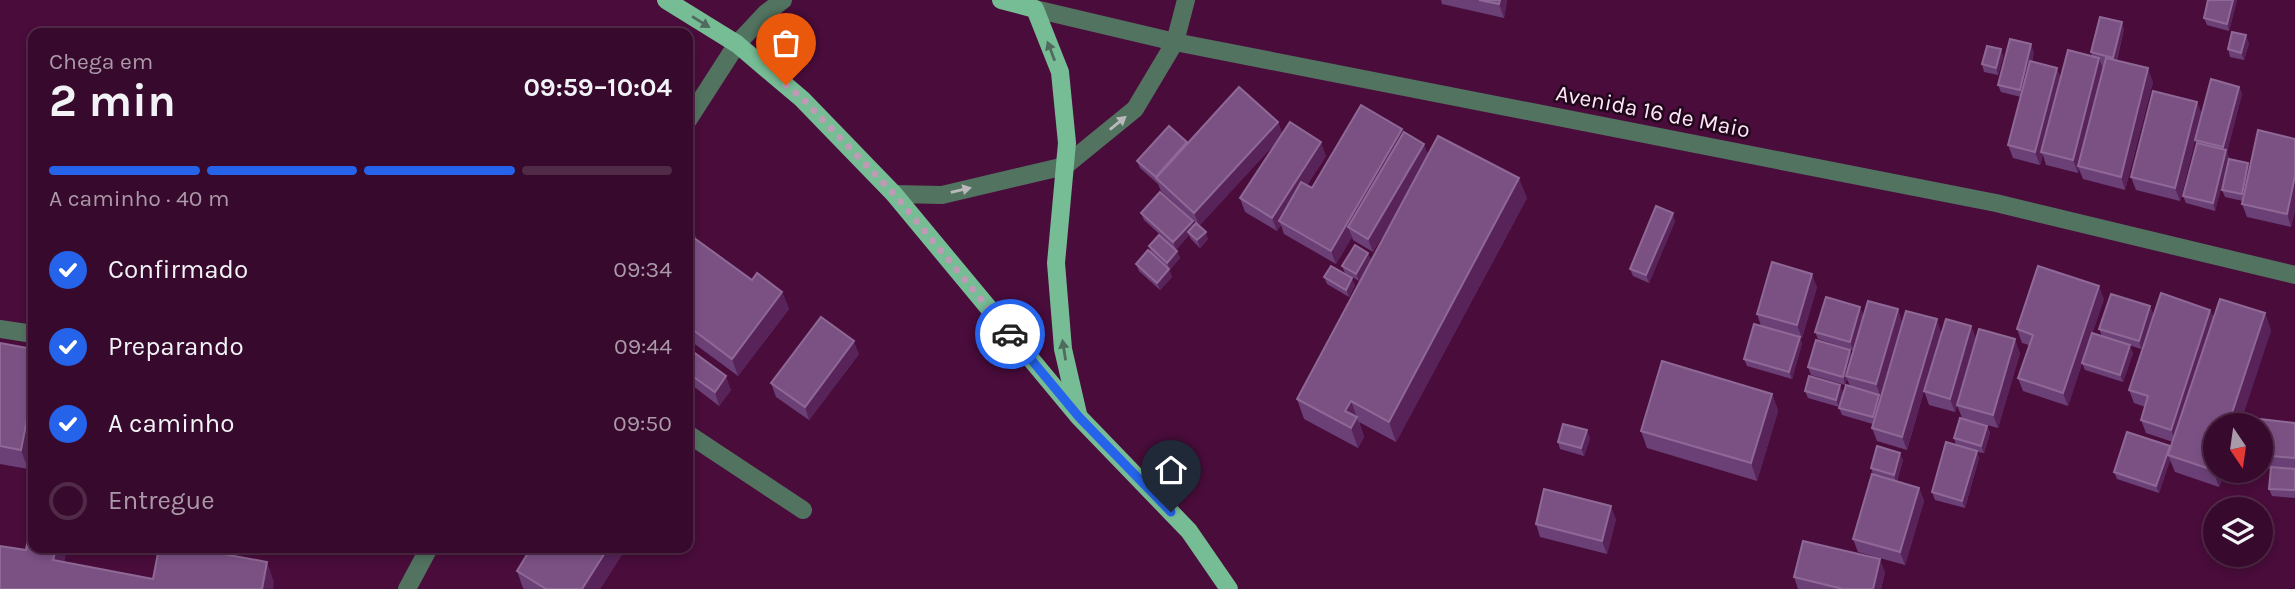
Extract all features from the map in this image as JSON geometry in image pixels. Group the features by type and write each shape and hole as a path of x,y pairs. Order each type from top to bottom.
{"main road":[{"path":"666,0 737,44 803,99 894,194 1079,417 1189,531 1229,589"},
{"name":"Avenida 16 de Maio","path":"1001,0 1035,9"},
{"path":"1035,9 1059,72 1067,144 1056,263 1063,349 1079,417"}],"street":[{"path":"693,112 737,44 766,13 783,0"},
{"path":"894,194 942,195 1065,166 1135,109 1175,42 1186,0"},
{"name":"Avenida 16 de Maio","path":"1035,9 1175,42 1996,203 2295,275"},
{"path":"0,329 28,333"},
{"path":"693,437 803,510"},
{"path":"407,589 426,553"}],"building":[{"path":"1479,0 1500,0 1499,4"},
{"path":"2208,0 2233,0 2227,24 2204,18"},
{"path":"2100,17 2122,22 2113,58 2091,52"},
{"path":"2232,32 2246,35 2241,53 2228,49"},
{"path":"2010,39 2031,44 2020,90 1998,85"},
{"path":"1987,46 2001,49 1996,68 1982,64"},
{"path":"2068,50 2099,58 2073,160 2041,152"},
{"path":"2106,58 2148,68 2121,177 2078,166"},
{"path":"2030,61 2057,68 2035,152 2008,145"},
{"path":"2211,79 2239,87 2223,147 2195,140"},
{"path":"1239,87 1278,122 1194,213 1156,178"},
{"path":"2153,91 2197,102 2175,188 2131,177"},
{"path":"1361,105 1402,129 1331,251 1279,221 1301,182 1312,188"},
{"path":"1290,122 1321,142 1272,218 1240,198"},
{"path":"1169,126 1187,142 1156,177 1137,161"},
{"path":"2258,130 2295,139 2295,176 2287,214 2242,204"},
{"path":"1404,132 1424,144 1368,239 1348,227"},
{"path":"1438,136 1519,178 1389,422 1351,401 1345,411 1357,417 1351,428 1297,399"},
{"path":"2197,143 2226,150 2213,203 2183,196"},
{"path":"2229,159 2248,163 2242,194 2222,190"},
{"path":"1160,192 1193,221 1173,242 1141,213"},
{"path":"1656,206 1673,213 1646,275 1630,269"},
{"path":"1196,223 1206,232 1197,240 1188,232"},
{"path":"1159,235 1177,251 1167,263 1149,246"},
{"path":"693,237 752,280 757,273 782,292 732,359 693,330"},
{"path":"1355,245 1368,253 1356,274 1342,266"},
{"path":"1148,250 1169,269 1157,283 1136,264"},
{"path":"1772,262 1812,274 1797,325 1757,314"},
{"path":"1331,266 1352,278 1346,290 1324,277"},
{"path":"2038,266 2099,286 2063,393 2018,378 2033,335 2017,329"},
{"path":"2161,293 2210,310 2171,430 2141,420 2148,396 2129,390"},
{"path":"2111,294 2150,306 2139,341 2099,329"},
{"path":"1826,297 1860,307 1850,342 1815,332"},
{"path":"2220,299 2265,313 2232,413 2203,413 2203,467 2168,455"},
{"path":"1868,301 1898,309 1876,384 1846,376"},
{"path":"1906,311 1937,319 1902,437 1872,428"},
{"path":"821,317 854,341 805,407 771,383"},
{"path":"1946,319 1971,326 1950,399 1924,391"},
{"path":"1754,324 1800,337 1789,372 1744,359"},
{"path":"1979,329 2015,339 1993,415 1957,405"},
{"path":"2092,333 2130,345 2120,375 2082,363"},
{"path":"1816,340 1850,350 1843,377 1808,367"},
{"path":"0,343 28,348 28,414 21,450 0,446"},
{"path":"693,352 726,376 715,392 693,377"},
{"path":"1662,361 1772,394 1751,463 1641,431"},
{"path":"1809,376 1840,385 1836,400 1805,391"},
{"path":"1846,385 1879,395 1873,417 1839,408"},
{"path":"1960,418 1987,426 1981,446 1954,438"},
{"path":"2273,420 2295,423 2295,458 2273,456"},
{"path":"1563,424 1587,430 1581,448 1558,442"},
{"path":"2127,432 2170,446 2156,486 2114,472"},
{"path":"1946,442 1977,451 1962,501 1932,492"},
{"path":"1877,446 1900,453 1894,475 1871,468"},
{"path":"2273,467 2295,469 2295,490 2269,489 2270,483 2273,483"},
{"path":"1872,474 1919,488 1900,552 1853,539"},
{"path":"1544,489 1611,506 1602,541 1536,524"},
{"path":"28,540 28,553 55,553 53,560 153,579 158,553 218,553 267,562 262,589 0,589 0,546 26,550"},
{"path":"1803,541 1880,559 1873,589 1843,589 1794,577"},
{"path":"528,553 605,553 582,589 546,589 517,571"}],"way so far":[{"path":"786,85 803,99 894,194 1010,334"}],"route":[{"path":"1010,334 1079,417 1171,512"}]}
